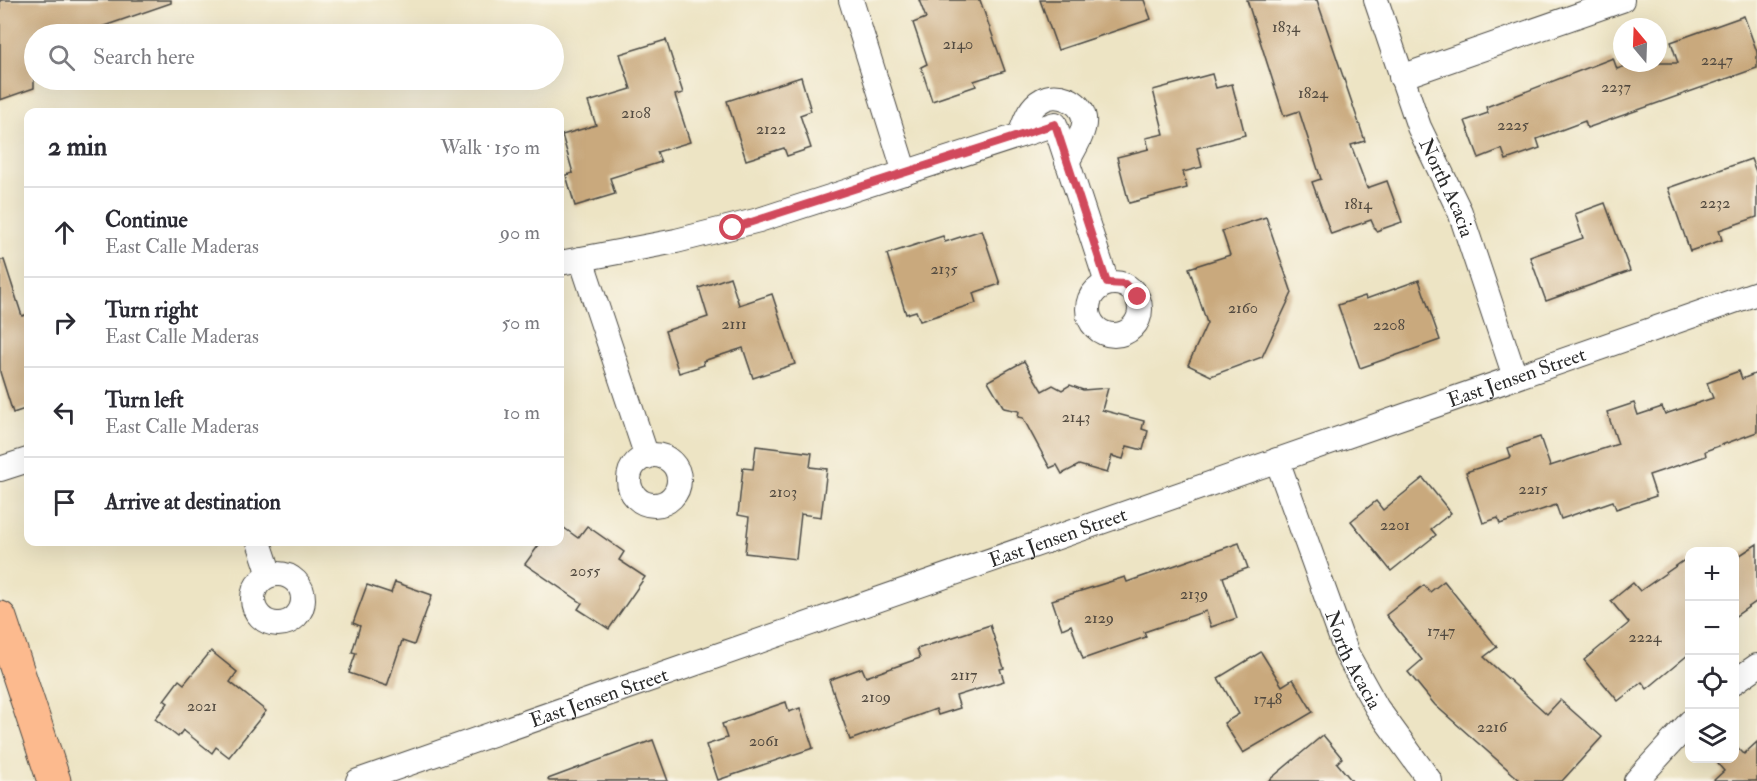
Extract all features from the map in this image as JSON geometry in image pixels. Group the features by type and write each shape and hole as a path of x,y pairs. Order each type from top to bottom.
{"main road":[{"path":"0,618 54,781"}],"street":[{"path":"851,0 905,172"},
{"name":"North Acacia","path":"1376,0 1426,144 1460,212 1515,377"},
{"path":"1401,77 1622,0"},
{"path":"647,457 570,261 733,228 1055,124 1107,283"},
{"name":"East Jensen Street","path":"358,781 1757,293"},
{"name":"North Acacia","path":"1277,460 1347,654 1377,708 1430,781"},
{"path":"0,469 24,461"},
{"path":"260,546 270,575"},
{"path":"1739,679 1757,666"},
{"path":"1636,781 1685,726"}],"building":[{"path":"0,0 171,0 171,3 110,24 24,24 24,90 28,90 0,100"},
{"path":"919,0 980,0 1005,71 974,81 976,86 932,101 921,67 927,64 913,23 926,18"},
{"path":"1040,0 1144,0 1151,19 1058,50"},
{"path":"1247,0 1317,0 1365,141 1351,145 1367,188 1387,181 1402,222 1376,231 1371,220 1331,234 1312,182 1321,179 1299,111 1284,116"},
{"path":"1744,16 1757,52 1757,68 1587,128 1585,121 1537,139 1540,148 1506,160 1502,149 1479,158 1465,121 1488,113 1486,107 1613,58 1613,72 1667,72 1667,63 1678,63 1671,42"},
{"path":"666,40 683,93 675,95 690,142 657,152 661,162 610,178 615,194 575,206 566,175 573,173 564,134 596,125 588,102 631,89 620,54"},
{"path":"1212,74 1216,88 1232,84 1245,135 1197,148 1202,167 1183,172 1187,188 1129,203 1117,157 1149,149 1146,138 1164,134 1153,90"},
{"path":"801,77 811,111 800,115 811,148 787,156 784,148 746,160 727,101"},
{"path":"1751,159 1757,174 1757,217 1719,230 1722,240 1690,251 1668,188"},
{"path":"1605,203 1630,271 1546,301 1530,257 1583,238 1575,214"},
{"path":"1266,217 1292,293 1262,357 1211,376 1188,365 1207,323 1189,268 1230,255 1222,231"},
{"path":"982,230 1000,284 973,293 976,303 920,321 916,311 906,314 887,254 943,236 945,242"},
{"path":"0,260 4,260 22,316 24,315 24,409 13,413 0,372"},
{"path":"730,277 739,305 772,294 795,364 753,378 743,348 703,361 704,365 679,373 665,331 708,317 699,288"},
{"path":"1419,280 1440,340 1360,368 1338,305 1365,296 1366,299"},
{"path":"1024,361 1042,391 1053,385 1062,390 1070,385 1083,390 1108,388 1102,410 1144,421 1142,429 1148,431 1143,450 1127,446 1123,459 1112,456 1107,473 1079,465 1062,474 1057,465 1050,468 1023,418 1018,417 1019,411 1004,408 988,381"},
{"path":"1739,371 1742,379 1757,373 1757,432 1705,451 1706,456 1649,475 1656,496 1616,509 1613,501 1561,519 1556,505 1500,524 1498,518 1483,523 1466,472 1511,457 1508,448 1540,437 1550,466 1618,444 1607,412 1634,403 1638,415 1662,407 1665,414 1713,398 1707,383"},
{"path":"756,446 812,453 810,467 827,469 821,517 801,514 796,559 745,553 749,517 738,515 743,468 753,469"},
{"path":"1423,478 1451,513 1431,529 1436,535 1391,571 1351,521 1376,501 1383,510"},
{"path":"587,526 624,552 619,560 645,577 609,629 578,609 582,603 525,564 538,546 564,546 564,528 578,538"},
{"path":"1239,543 1248,568 1223,577 1237,618 1211,627 1206,611 1144,632 1146,637 1083,659 1071,625 1062,629 1052,600 1125,577 1127,582"},
{"path":"1757,544 1757,601 1739,614 1739,601 1739,556"},
{"path":"1685,560 1685,657 1647,689 1642,682 1618,701 1584,660 1629,623 1611,601 1633,583 1640,591"},
{"path":"1444,581 1497,647 1484,657 1547,714 1560,700 1602,737 1562,781 1521,781 1435,705 1408,672 1422,660 1386,615 1424,585 1430,592"},
{"path":"395,582 432,595 414,645 402,641 387,686 349,673 356,653 352,652 360,626 353,623 367,585 391,593"},
{"path":"990,625 1004,668 1000,669 1004,681 956,696 960,708 938,715 936,709 850,740 829,680 862,668 866,677 920,658 917,649"},
{"path":"211,651 237,672 230,682 266,711 229,757 216,747 212,753 183,730 178,737 155,719 168,703 164,700 179,680 184,684"},
{"path":"1261,652 1282,686 1293,679 1313,712 1243,753 1224,723 1239,714 1218,678"},
{"path":"786,702 789,712 800,708 813,748 718,780 706,745 727,738 722,724"},
{"path":"1323,735 1342,758 1337,763 1352,781 1268,781"},
{"path":"653,740 668,781 549,781 548,779"},
{"path":"1757,742 1757,781 1713,781 1724,771 1718,764 1739,763 1739,749 1744,754"}],"route":[{"path":"733,228 1055,124 1107,283 1125,284 1138,297"}]}
